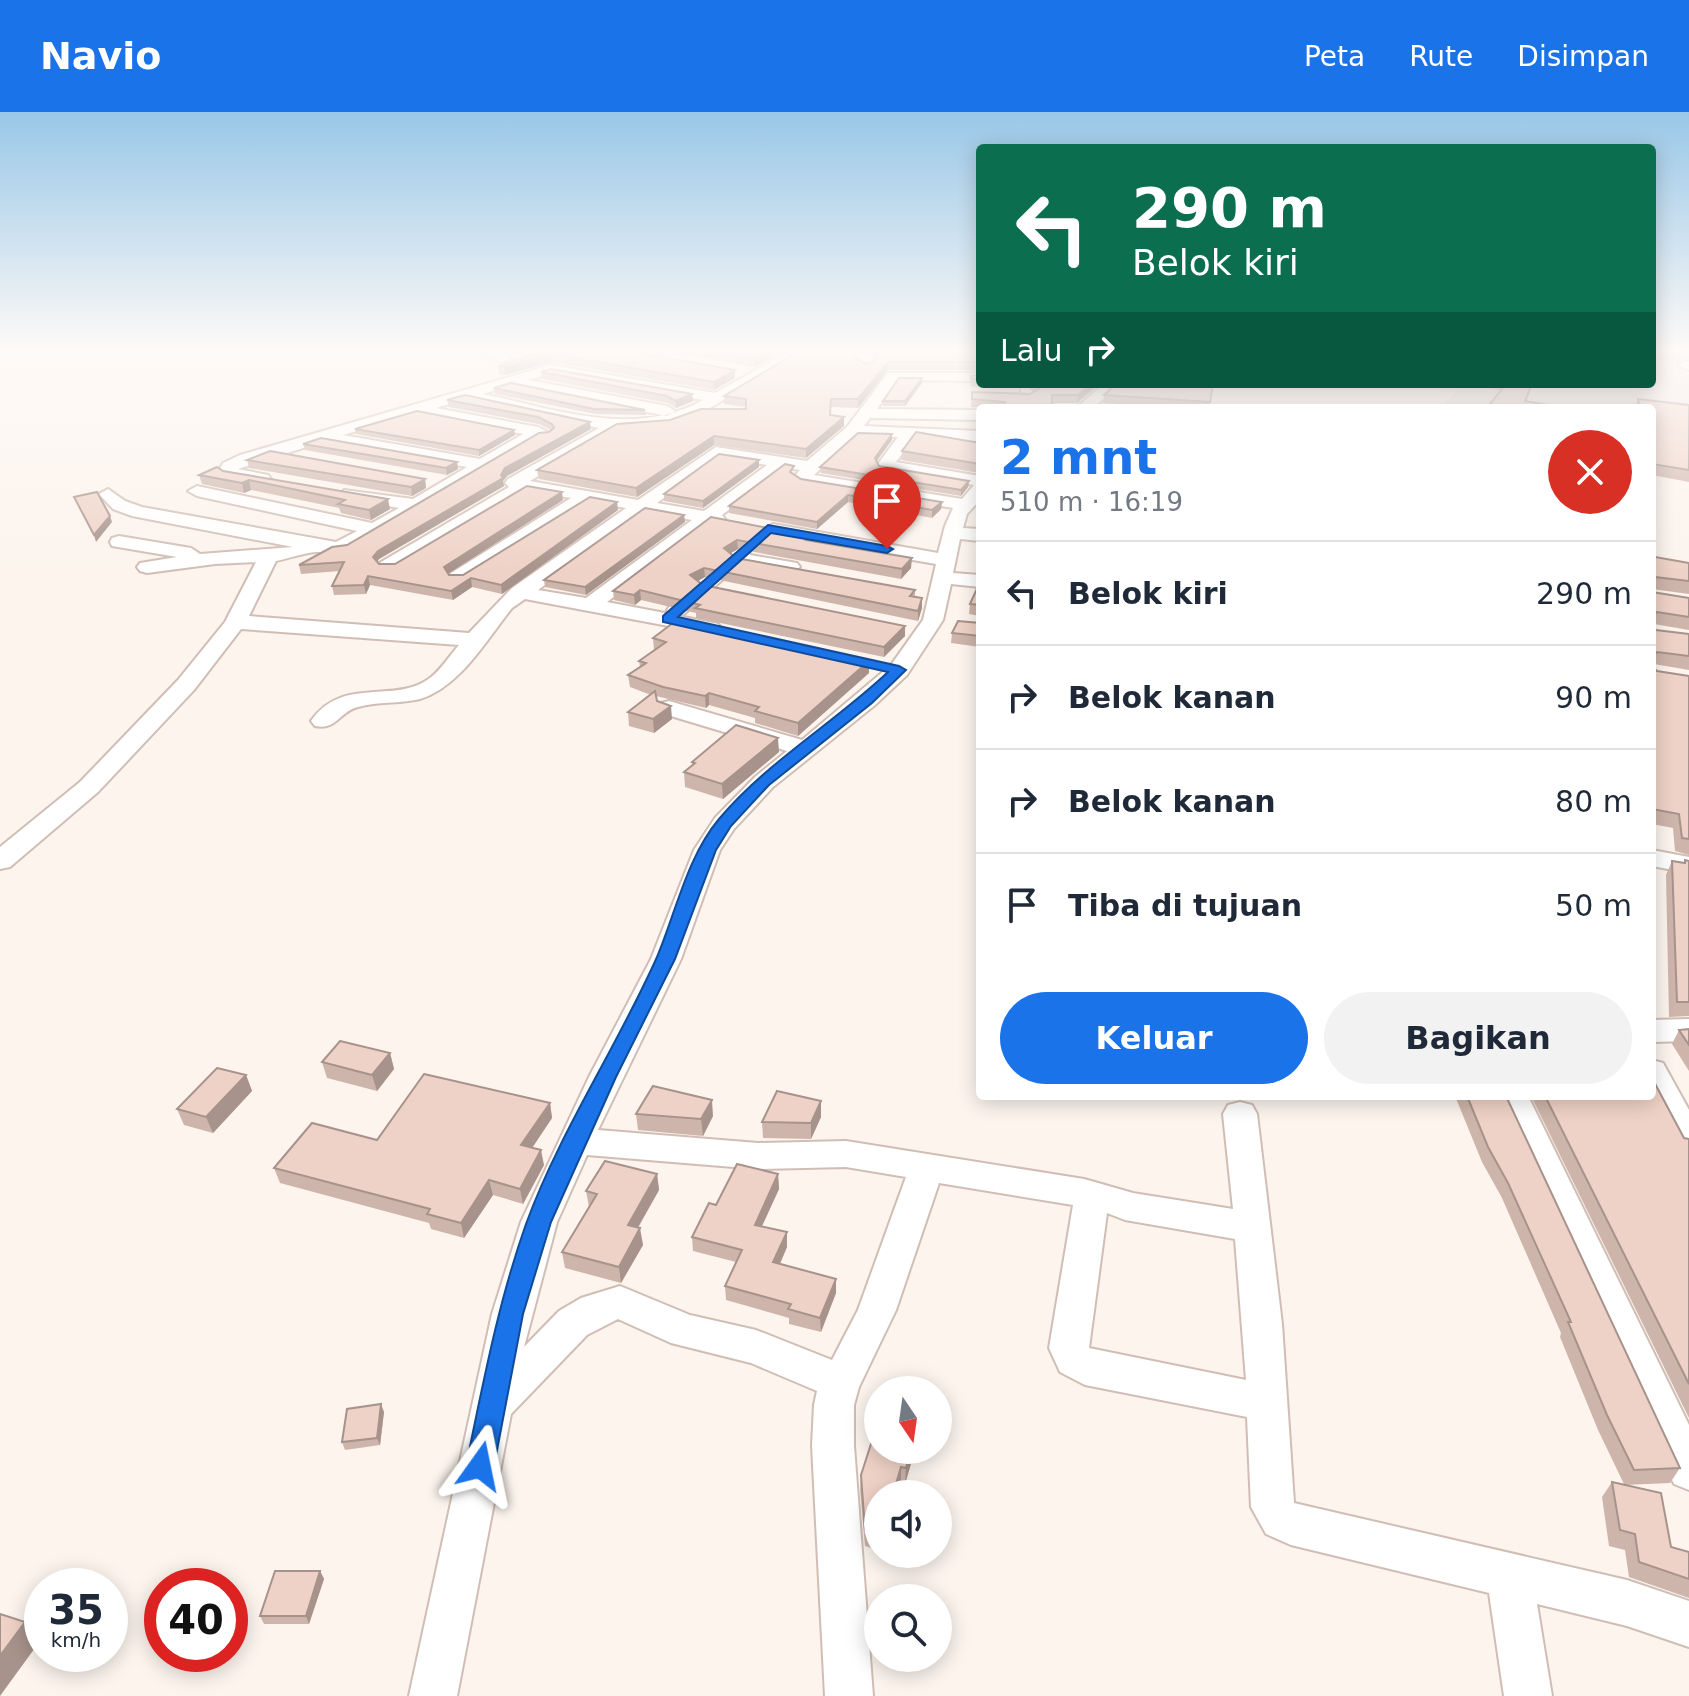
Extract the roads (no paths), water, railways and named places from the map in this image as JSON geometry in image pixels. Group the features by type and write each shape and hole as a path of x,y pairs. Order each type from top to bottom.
{"street":[{"path":"284,482 226,472 246,459 365,424"},
{"path":"387,448 434,424"},
{"path":"493,424 584,442"},
{"path":"603,424 637,424"},
{"path":"858,424 802,478 951,559 976,578"},
{"path":"436,456 498,425"},
{"path":"388,566 613,426"},
{"path":"853,430 976,436"},
{"path":"147,567 340,547 538,432"},
{"path":"909,433 885,465 945,475"},
{"path":"322,437 436,456 519,484 730,522"},
{"path":"433,1696 511,1314 539,1222 605,1077 666,959 707,850 739,805 867,700 884,666 951,559 945,475 976,440"},
{"path":"272,451 317,460"},
{"path":"323,721 348,701 415,693 438,683 472,640 519,592 643,507 716,452 811,467"},
{"path":"589,606 781,462"},
{"path":"421,479 451,484"},
{"path":"328,490 416,505"},
{"path":"197,491 375,529"},
{"path":"108,494 119,505 138,512 331,548"},
{"path":"458,577 585,497"},
{"path":"668,619 737,558 762,528 951,559"},
{"path":"119,542 215,558"},
{"path":"0,861 89,787 186,685 234,624 269,556"},
{"path":"737,558 815,572"},
{"path":"704,586 734,592"},
{"path":"519,592 734,633"},
{"path":"234,624 248,622 472,640"},
{"path":"669,708 805,749"},
{"path":"1656,859 1689,865"},
{"path":"1656,1031 1689,1030"},
{"path":"1656,1079 1689,1141"},
{"path":"1514,1100 1689,1470"},
{"path":"1240,1114 1263,1324 1273,1507 1282,1522 1627,1603 1689,1624"},
{"path":"576,1141 700,1153 846,1154 1084,1193 1090,1198 1116,1200 1125,1206 1252,1227"},
{"path":"849,1696 833,1446 834,1405 840,1382 858,1353 877,1310 927,1168"},
{"path":"1090,1198 1069,1348 1074,1360 1085,1367 1266,1402"},
{"path":"492,1406 573,1323 595,1309 620,1302 685,1331 756,1347 840,1382"},
{"path":"1509,1575 1528,1696"}]}
